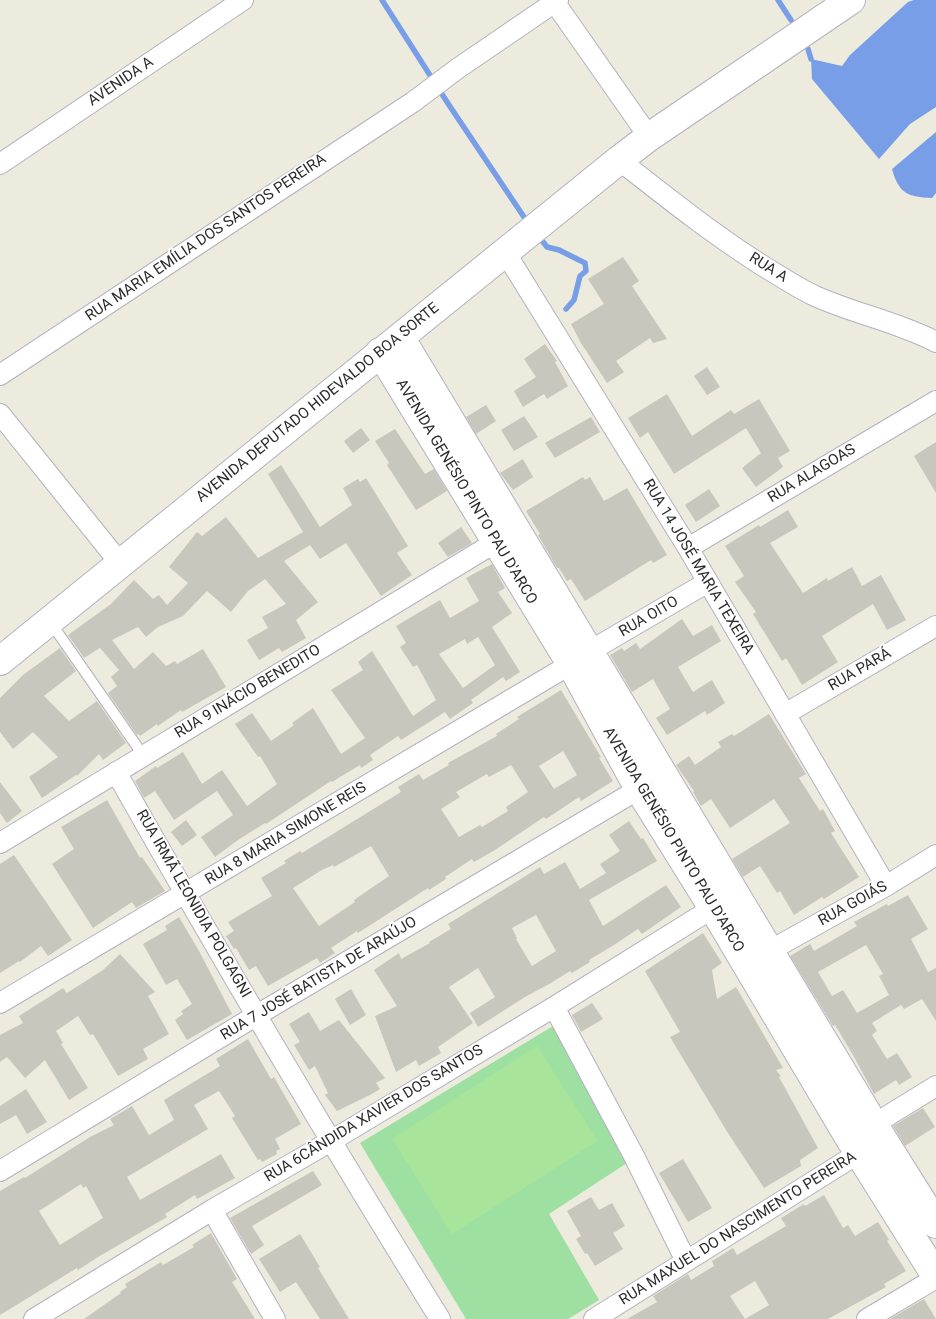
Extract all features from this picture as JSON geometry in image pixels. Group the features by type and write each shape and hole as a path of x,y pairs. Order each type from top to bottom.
{"street":[{"name":"AVENIDA A","path":"0,164 242,0"},
{"name":"AVENIDA DEPUTADO HIDEVALDO BOA SORTE","path":"0,660 635,148 851,0"},
{"name":"RUA A","path":"555,1 635,148 731,246 780,277 815,296 917,332 936,342"},
{"name":"RUA MARIA EMÍLIA DOS SANTOS PEREIRA","path":"0,375 413,102 555,1"},
{"name":"RUA 14 JOSÉ MARIA TEXEIRA","path":"506,252 688,548 886,886"},
{"name":"AVENIDA GENÉSIO PINTO PAU D'ARCO","path":"390,344 496,542 580,657 639,789 690,844 713,908 854,1146 936,1277"},
{"name":"AVENIDA GENÉSIO PINTO PAU D'ARCO","path":"390,344 580,657 690,844 769,951 936,1224"},
{"name":"RUA ALAGOAS","path":"688,548 936,400"},
{"path":"0,414 120,563"},
{"name":"RUA 9 INÁCIO BENEDITO","path":"0,843 496,542"},
{"name":"RUA OITO","path":"580,657 708,582"},
{"name":"RUA PARÁ","path":"785,714 936,626"},
{"name":"RUA 8 MARIA SIMONE REIS","path":"0,1003 580,657"},
{"name":"RUA IRMÃ LEONIDIA POLGAGNI","path":"116,772 185,894 331,1142 440,1319"},
{"name":"RUA 7 JOSÉ BATISTA DE ARAÚJO","path":"0,1171 257,1015 639,789"},
{"name":"RUA GOIÁS","path":"769,951 886,886 936,855"},
{"name":"RUA 6CÂNDIDA XAVIER DOS SANTOS","path":"34,1319 212,1210 331,1142 713,908"},
{"path":"554,1007 634,1156 686,1261"},
{"name":"RUA MAXUEL DO NASCIMENTO PEREIRA","path":"594,1319 686,1261 854,1146 878,1132 936,1086"},
{"path":"212,1210 275,1319"},
{"path":"867,1319 936,1277"}],"lane":[{"path":"50,620 143,755"}],"green space":[{"path":"553,1026 633,1159 549,1214 599,1300 568,1319 466,1319 360,1143"},
{"path":"537,1046 598,1141 452,1234 392,1139"}],"water":[{"path":"914,0 936,0 936,107 910,124 879,159 812,79 811,59 842,66 850,55 908,2"},
{"path":"936,132 936,193 932,198 911,195 901,189 892,169"}],"building":[{"path":"623,257 639,281 632,286 667,339 653,343 650,338 616,361 624,372 607,383 571,324 604,304 588,279"},
{"path":"545,344 557,361 555,362 568,386 547,399 544,394 523,407 514,391 536,377 524,359"},
{"path":"707,367 720,387 707,395 694,376"},
{"path":"667,394 692,436 731,410 734,414 759,399 790,451 778,458 783,467 756,487 742,468 761,453 746,428 674,474 648,432 640,438 628,418"},
{"path":"486,405 496,421 476,434 466,417"},
{"path":"524,416 538,437 514,451 501,430"},
{"path":"591,417 600,432 555,458 545,443"},
{"path":"361,428 370,440 353,453 344,441"},
{"path":"395,429 425,474 434,469 447,491 416,510 387,465 389,463 375,441"},
{"path":"936,442 936,493 914,456"},
{"path":"523,459 533,477 513,490 500,473"},
{"path":"281,465 320,527 352,505 343,488 358,479 360,482 366,478 408,546 397,553 412,575 381,596 346,543 320,559 310,545 284,561 318,602 296,620 306,638 282,652 279,648 259,660 247,640 268,628 262,617 286,604 265,579 248,591 231,612 207,591 183,616 158,627 146,637 138,627 112,640 134,669 153,652 166,666 175,661 177,664 203,649 226,687 182,712 181,710 140,736 139,734 137,735 108,693 117,686 111,677 119,670 100,648 84,658 68,635 111,604 134,580 153,599 159,595 167,605 188,583 169,567 197,532 202,536 226,517 258,558 303,532 268,474"},
{"path":"583,477 585,480 590,477 604,501 627,488 667,555 653,563 651,560 585,601 571,579 567,581 559,568 557,568 526,511"},
{"path":"709,489 720,506 696,522 685,505"},
{"path":"788,510 798,527 770,543 803,593 827,578 828,581 852,567 862,586 881,575 906,620 887,630 873,604 822,636 838,662 802,685 786,658 782,661 753,614 756,612 735,582 744,576 725,546"},
{"path":"461,527 472,543 448,557 438,543"},
{"path":"492,564 505,588 498,592 512,613 492,627 520,672 506,681 503,677 471,700 473,703 450,719 445,712 401,740 398,736 370,755 373,760 361,768 360,765 331,781 238,840 215,857 201,837 233,815 217,791 174,820 155,791 144,798 135,781 156,766 157,768 183,752 202,784 222,770 247,806 277,784 260,756 258,757 235,724 252,713 271,741 294,725 292,723 313,708 341,754 365,738 331,690 363,670 358,662 372,651 413,716 436,700 417,665 413,667 400,647 406,643 396,626 440,600 450,618 479,601 466,578","holes":["478,637 495,665 463,688 439,654 465,639 467,644"]},
{"path":"682,619 693,636 712,625 721,641 678,667 693,692 712,680 725,703 707,715 705,711 667,735 656,718 670,709 653,679 632,692 610,655 622,648 624,651 636,643 640,649"},
{"path":"60,648 76,671 44,696 69,721 97,701 126,743 103,760 99,754 77,776 42,798 29,777 58,757 33,732 13,749 0,732 0,698 23,675"},
{"path":"561,690 613,781 581,801 579,797 546,819 544,817 474,862 472,859 429,890 428,888 331,948 335,953 320,963 317,958 268,986 256,966 249,970 236,948 234,949 226,936 234,931 228,922 272,896 261,878 286,863 284,861 300,851 302,853 401,792 398,787 419,774 423,780 449,765 448,763 497,736 496,734 519,719 517,717","holes":["563,751 577,775 554,789 539,766","511,765 528,792 506,807 508,811 482,827 480,825 459,837 441,809 460,797 456,792 487,774 489,777","371,846 389,876 319,926 293,888 322,870 333,865 334,867"]},
{"path":"769,714 806,774 799,778 820,811 823,809 835,831 831,833 859,877 794,915 780,891 777,893 760,866 743,877 732,859 790,823 774,799 730,828 711,799 701,806 694,791 676,765 689,756 695,765 721,747 718,742 732,734 734,736"},
{"path":"0,782 22,811 7,823 0,813"},
{"path":"107,800 140,858 142,857 165,891 136,908 132,902 93,928 52,864 74,849 61,827"},
{"path":"186,820 197,835 182,846 171,832"},
{"path":"629,821 641,839 643,838 657,861 589,900 603,926 666,885 681,907 642,934 638,929 589,960 590,962 572,973 570,971 525,997 478,1027 470,1013 495,997 478,968 449,987 473,1023 438,1047 441,1053 419,1066 416,1060 396,1072 375,1016 397,1006 374,970 399,953 401,959 430,943 451,929 448,924 540,867 544,874 565,862 580,889 606,873 600,864 620,851 609,835","holes":["536,915 556,951 532,966 516,939 512,928"]},
{"path":"14,855 72,940 48,956 41,946 20,962 0,973 0,864"},
{"path":"908,895 928,929 911,939 928,972 936,968 936,1021 922,999 904,1009 901,1005 872,1023 877,1031 872,1035 887,1059 897,1053 912,1077 899,1085 896,1080 874,1094 835,1025 833,1026 790,956 810,944 814,951 857,926 854,922 887,904 888,906","holes":["866,945 883,974 879,976 889,995 857,1013 843,990 832,996 818,972"]},
{"path":"179,917 232,1014 187,1040 175,1020 183,1014 181,1011 192,1004 177,979 166,985 143,944 167,930 165,926"},
{"path":"703,933 722,963 712,970 717,999 736,987 783,1068 776,1070 781,1076 779,1077 818,1148 800,1160 801,1166 764,1188 726,1130 670,1037 680,1032 645,971"},
{"path":"120,954 155,992 148,996 169,1034 143,1049 148,1059 118,1076 93,1034 90,1035 78,1016 56,1031 63,1043 61,1044 88,1088 69,1100 45,1060 25,1078 7,1057 0,1062 0,1035 23,1023 19,1016 63,988 67,993 103,970"},
{"path":"351,989 366,1015 350,1025 335,999"},
{"path":"592,1003 603,1019 581,1032 572,1015"},
{"path":"309,1012 320,1031 339,1020 385,1078 376,1083 380,1089 337,1111 325,1095 328,1093 315,1066 309,1070 294,1045 300,1042 289,1024"},
{"path":"248,1039 271,1079 274,1077 301,1124 275,1139 280,1149 276,1151 277,1154 262,1162 260,1159 258,1160 232,1118 235,1116 219,1091 194,1105 208,1129 127,1177 140,1200 221,1154 235,1178 197,1199 195,1195 165,1214 167,1217 78,1270 77,1268 0,1315 0,1191 25,1178 90,1137 114,1125 110,1119 132,1106 149,1135 174,1120 164,1100 220,1066 216,1059","holes":["81,1184 83,1188 86,1186 103,1218 60,1245 39,1211"]},
{"path":"26,1089 47,1122 27,1134 16,1115 0,1124 0,1106"},
{"path":"923,1108 935,1127 905,1146 893,1126"},
{"path":"683,1159 712,1208 688,1222 659,1173"},
{"path":"313,1171 322,1185 252,1226 264,1245 251,1254 230,1218"},
{"path":"824,1195 843,1228 848,1225 855,1236 878,1222 889,1240 887,1241 906,1271 884,1284 886,1287 828,1319 627,1319 657,1302 653,1296 688,1274 691,1280 714,1266 712,1261 733,1248 737,1255 786,1226 781,1218","holes":["755,1281 769,1305 745,1319 730,1296"]},
{"path":"591,1197 599,1210 612,1203 625,1226 613,1233 623,1249 595,1266 576,1239 581,1236 567,1211"},
{"path":"211,1233 237,1279 232,1282 255,1319 84,1319 121,1293 127,1287 125,1284 161,1262 163,1265 194,1247 192,1245"},
{"path":"300,1234 349,1319 320,1319 296,1282 280,1292 259,1259"},
{"path":"924,1299 936,1319 890,1319 893,1317"}],"waterway":[{"path":"382,0 528,223"},
{"path":"778,0 791,20"},
{"path":"808,49 811,59"},
{"path":"537,234 547,247 559,250 585,263 586,271 580,276 574,300 566,309"}]}
